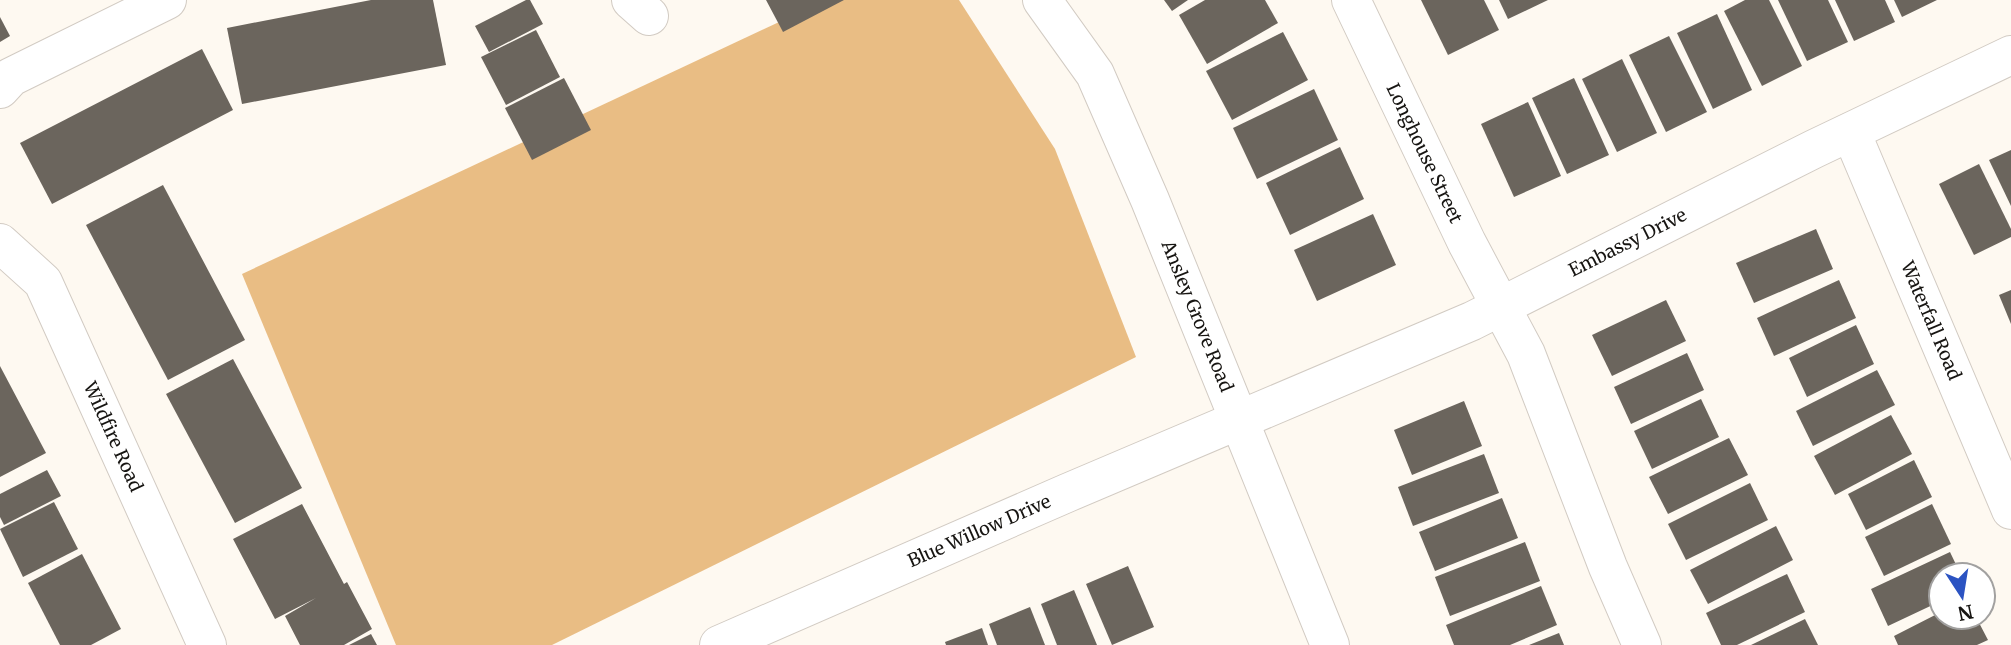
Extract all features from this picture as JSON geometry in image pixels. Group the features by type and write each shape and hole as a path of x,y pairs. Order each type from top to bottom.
{"street":[{"path":"0,89 11,77 167,0"},
{"name":"Ansley Grove Road","path":"1042,0 1095,74 1150,200 1330,645"},
{"name":"Longhouse Street","path":"1351,0 1467,243 1501,306"},
{"name":"Embassy Drive","path":"1239,419 1472,321 2011,55"},
{"name":"Waterfall Road","path":"1851,132 2011,510"},
{"name":"Wildfire Road","path":"0,243 43,282 207,645"},
{"path":"1501,306 1526,354 1608,567 1642,645"},
{"name":"Blue Willow Drive","path":"719,645 1239,419"}],"shaded area":[{"path":"826,0 959,0 1055,149 1136,357 552,645 396,645 242,274"}],"building":[{"path":"371,0 433,0 446,65 242,104 227,28"},
{"path":"530,0 543,24 489,52 475,26"},
{"path":"766,0 844,0 783,32"},
{"path":"1164,0 1188,0 1172,11"},
{"path":"1205,0 1265,0 1278,23 1207,64 1179,15"},
{"path":"1421,0 1484,0 1499,30 1448,55"},
{"path":"1499,0 1548,0 1508,19"},
{"path":"1745,0 1769,0 1802,66 1762,86 1724,11"},
{"path":"1778,0 1828,0 1848,42 1807,61"},
{"path":"1835,0 1885,0 1895,22 1854,41"},
{"path":"1894,0 1937,0 1902,17"},
{"path":"1717,14 1752,90 1713,109 1677,33"},
{"path":"0,17 10,36 0,42"},
{"path":"536,30 560,77 506,105 481,57"},
{"path":"1283,32 1308,80 1232,120 1206,71"},
{"path":"1669,36 1707,112 1666,132 1629,55"},
{"path":"202,49 233,110 52,204 20,143"},
{"path":"1622,59 1657,133 1617,152 1582,79"},
{"path":"564,78 591,130 532,160 505,108"},
{"path":"1574,78 1609,155 1567,174 1532,98"},
{"path":"1314,89 1338,140 1257,179 1233,128"},
{"path":"1528,102 1561,176 1514,197 1481,124"},
{"path":"1340,147 1364,199 1290,235 1266,183"},
{"path":"2011,150 2011,206 1989,160"},
{"path":"1979,164 2011,229 2011,237 1974,255 1939,184"},
{"path":"163,185 245,340 168,380 86,225"},
{"path":"1373,214 1396,265 1317,301 1294,250"},
{"path":"1816,229 1833,269 1754,303 1736,263"},
{"path":"1839,280 1856,318 1774,356 1757,318"},
{"path":"2011,290 2011,324 1999,295"},
{"path":"1666,300 1686,341 1612,376 1592,335"},
{"path":"1856,325 1874,364 1807,397 1789,358"},
{"path":"1687,353 1704,390 1631,424 1614,387"},
{"path":"233,359 302,488 235,523 166,394"},
{"path":"0,366 46,453 0,477"},
{"path":"1877,370 1895,405 1813,446 1796,411"},
{"path":"1701,399 1719,437 1652,469 1634,431"},
{"path":"1464,401 1482,446 1412,475 1394,430"},
{"path":"1891,415 1912,454 1835,495 1814,456"},
{"path":"1729,438 1748,475 1668,514 1649,477"},
{"path":"1484,454 1499,493 1413,526 1398,487"},
{"path":"1914,460 1932,497 1866,530 1848,494"},
{"path":"47,470 61,496 4,525 0,517 0,494"},
{"path":"1750,483 1768,520 1686,560 1668,524"},
{"path":"1502,498 1518,538 1435,571 1419,532"},
{"path":"54,502 78,549 23,577 0,529"},
{"path":"302,504 344,584 347,582 372,629 344,645 300,645 285,616 316,598 275,619 233,539"},
{"path":"1932,504 1951,544 1884,576 1865,537"},
{"path":"1776,526 1793,560 1708,604 1690,570"},
{"path":"1525,542 1540,581 1450,616 1435,577"},
{"path":"1950,552 1954,561 1931,561"},
{"path":"82,554 121,629 91,645 60,645 28,583"},
{"path":"1927,563 1927,608 1888,626 1871,589"},
{"path":"1128,566 1154,627 1112,645 1086,584"},
{"path":"1787,574 1805,612 1737,645 1721,645 1706,613"},
{"path":"1541,586 1557,625 1510,645 1454,645 1446,625"},
{"path":"1074,590 1097,645 1057,645 1041,604"},
{"path":"1030,607 1045,645 997,645 989,624"},
{"path":"1805,619 1818,645 1751,645"},
{"path":"1927,619 1927,631 1983,631 1988,640 1977,645 1898,645 1894,636"},
{"path":"982,628 988,645 946,645 945,642"},
{"path":"1559,633 1564,645 1529,645"},
{"path":"371,634 377,645 349,645"}]}
